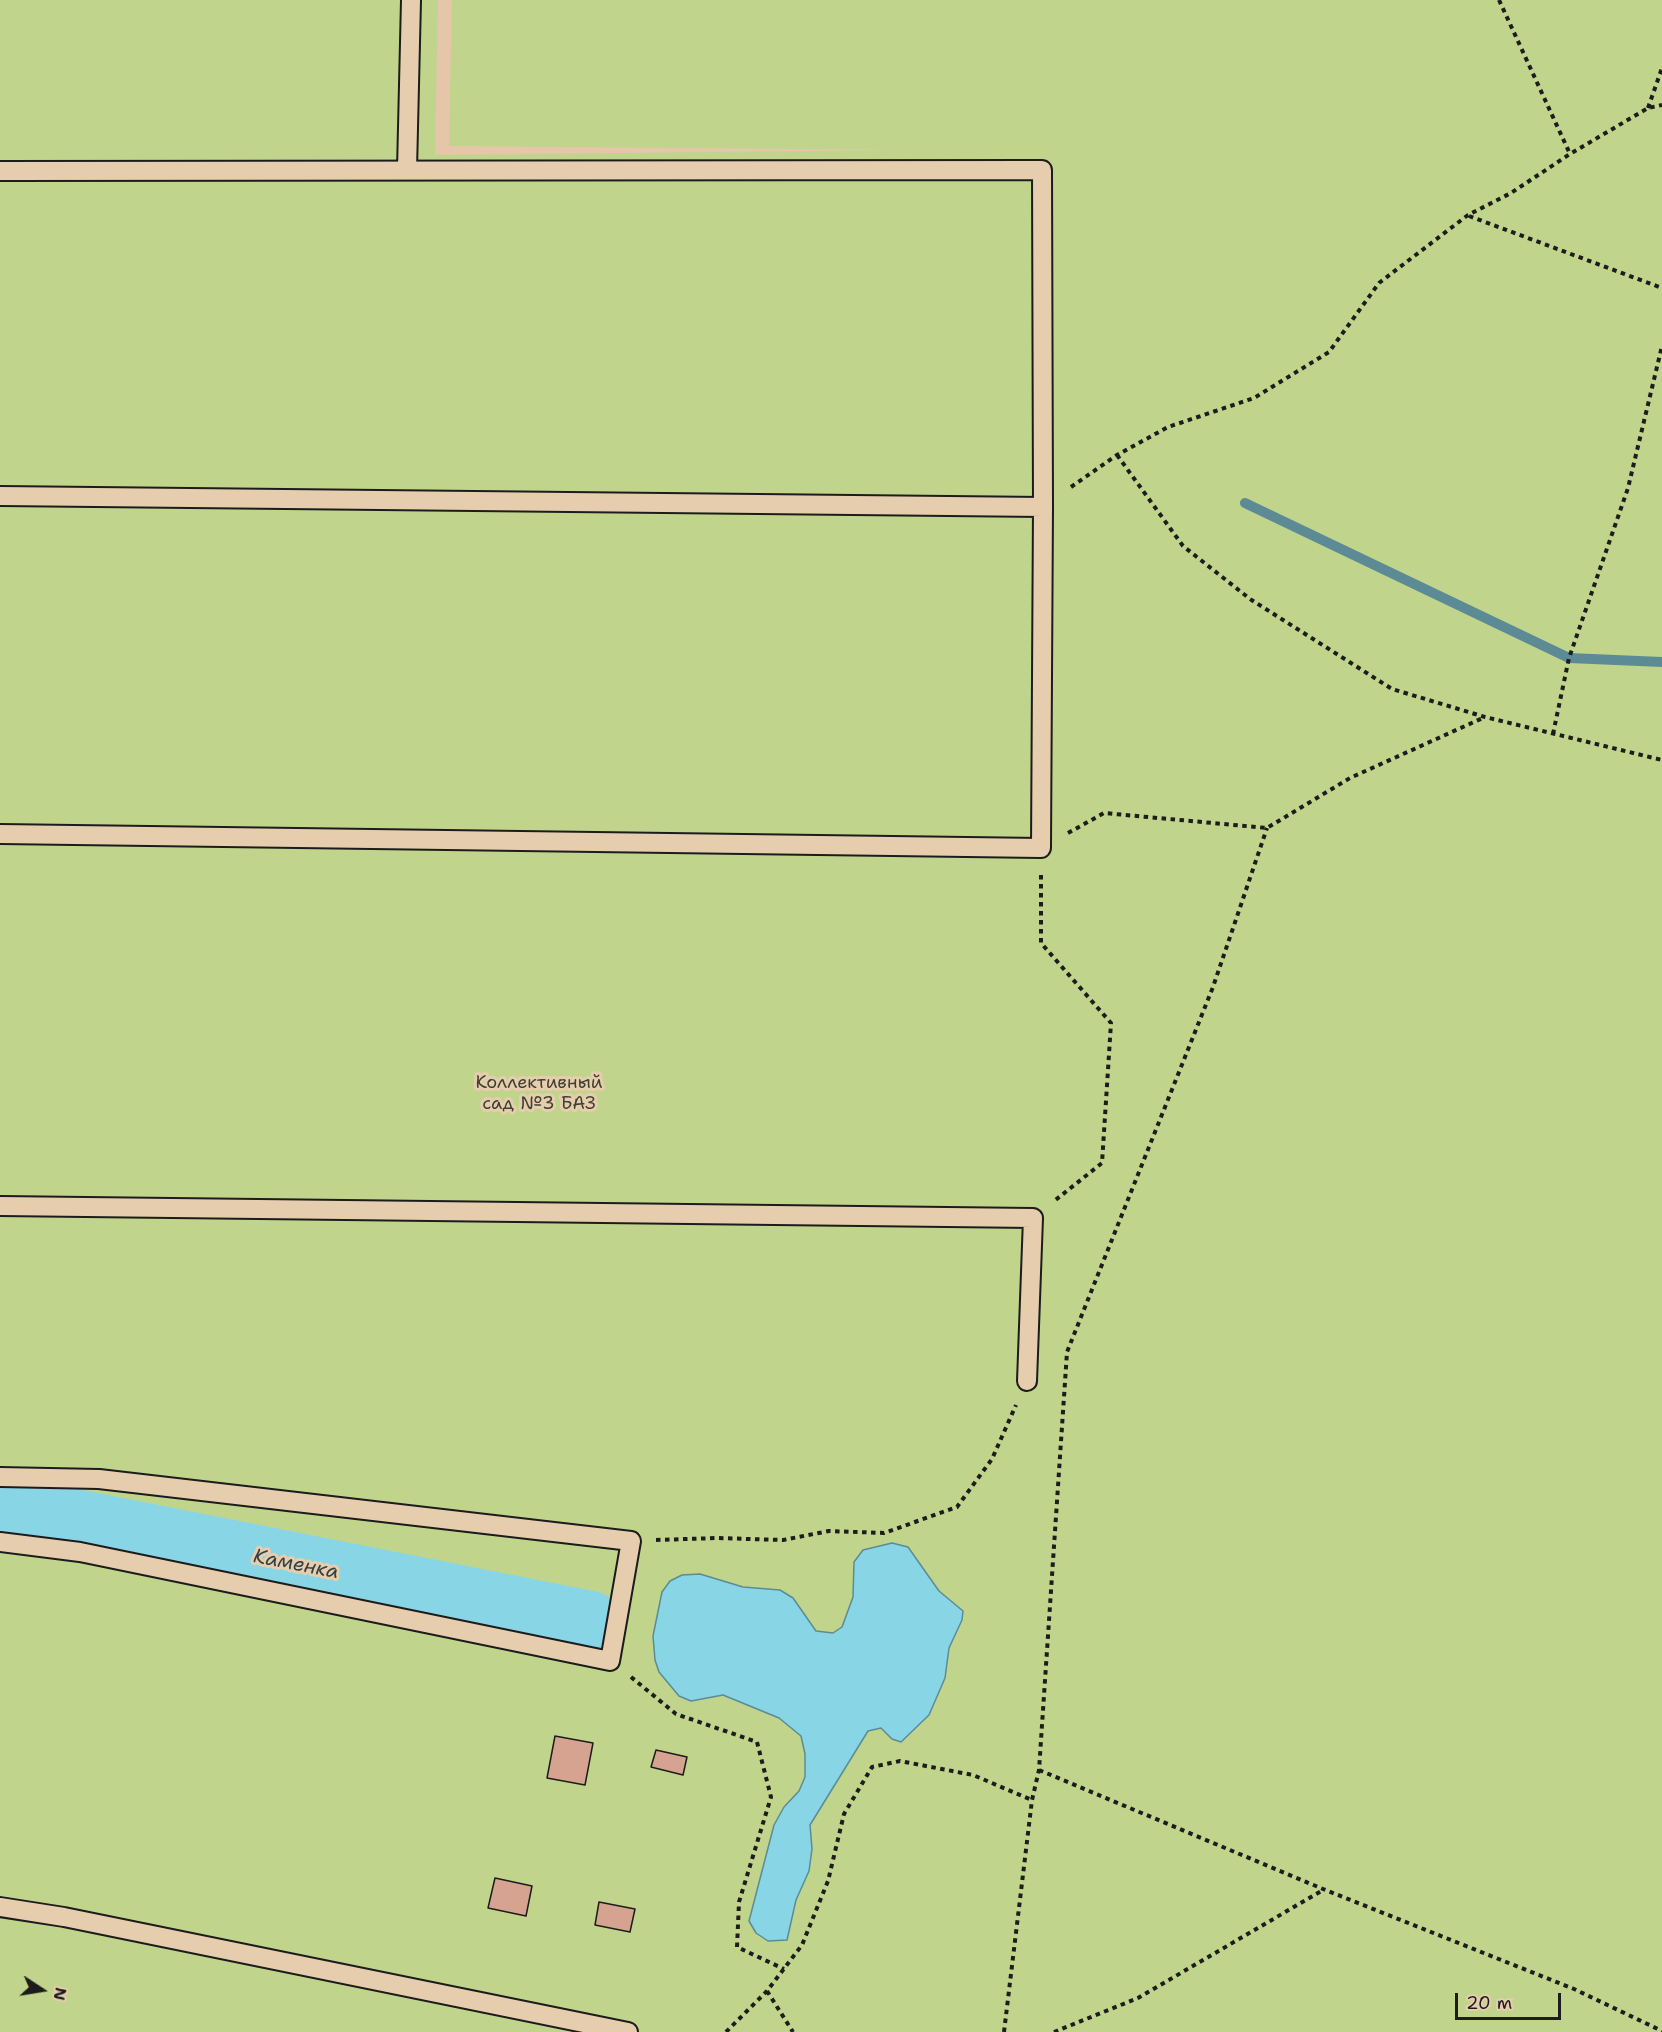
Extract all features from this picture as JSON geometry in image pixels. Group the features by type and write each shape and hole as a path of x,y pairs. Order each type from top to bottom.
{"lane":[{"path":"407,170 411,0"},
{"path":"0,171 1042,170 1043,507 1041,848 0,834"},
{"path":"0,496 1043,507"},
{"path":"0,1206 1033,1218 1027,1381"},
{"path":"0,1477 99,1479 631,1541 610,1660 80,1552 0,1542"},
{"path":"0,1907 75,1919 628,2032"}],"path":[{"path":"1499,0 1570,154"},
{"path":"1648,108 1662,68"},
{"path":"1043,507 1118,455 1168,427 1254,398 1329,352 1378,283 1468,215 1511,193 1570,154 1648,108 1662,105"},
{"path":"1468,215 1662,288"},
{"path":"1552,734 1569,658 1628,488 1662,346"},
{"path":"1118,455 1183,546 1250,599 1392,689 1485,717 1662,760"},
{"path":"1033,1218 1102,1163 1111,1023 1041,943 1041,848 1104,813 1267,828 1350,778 1485,717"},
{"path":"1004,2032 1032,1800 1039,1770 1067,1352 1213,987 1267,828"},
{"path":"631,1541 717,1538 783,1540 829,1531 884,1533 957,1507 992,1459 1027,1381"},
{"path":"610,1660 676,1714 757,1742 771,1797 739,1902 737,1947 784,1969"},
{"path":"726,2032 767,1991 802,1945 828,1881 844,1814 872,1767 900,1761 973,1775 1032,1800"},
{"path":"1039,1770 1323,1889 1574,1989 1662,2031"},
{"path":"1054,2032 1138,1998 1323,1889"},
{"path":"767,1991 793,2032"}],"green space":[{"name":"Коллективный сад №3 БАЗ","path":"0,0 438,0 435,155 900,150 449,146 452,0 1662,0 1662,2032 0,2032"}],"water":[{"path":"892,1543 908,1547 939,1591 963,1611 962,1620 949,1648 945,1678 929,1715 901,1742 892,1739 881,1728 868,1731 810,1825 812,1849 809,1871 796,1900 787,1940 768,1941 756,1933 749,1921 774,1825 784,1807 799,1791 805,1777 805,1754 801,1736 779,1718 723,1695 691,1701 679,1696 659,1672 655,1660 653,1636 662,1592 670,1581 682,1575 700,1574 743,1587 780,1590 793,1598 816,1631 833,1633 842,1627 853,1597 854,1562 863,1550"}],"building":[{"path":"555,1736 593,1743 585,1785 547,1778"},
{"path":"656,1750 687,1757 683,1775 651,1767"},
{"path":"495,1878 532,1886 526,1916 488,1908"},
{"path":"599,1902 635,1909 630,1932 595,1925"}],"waterway":[{"path":"1245,503 1569,658 1662,662"},
{"name":"Каменка","path":"0,1517 69,1520 590,1623"}]}
